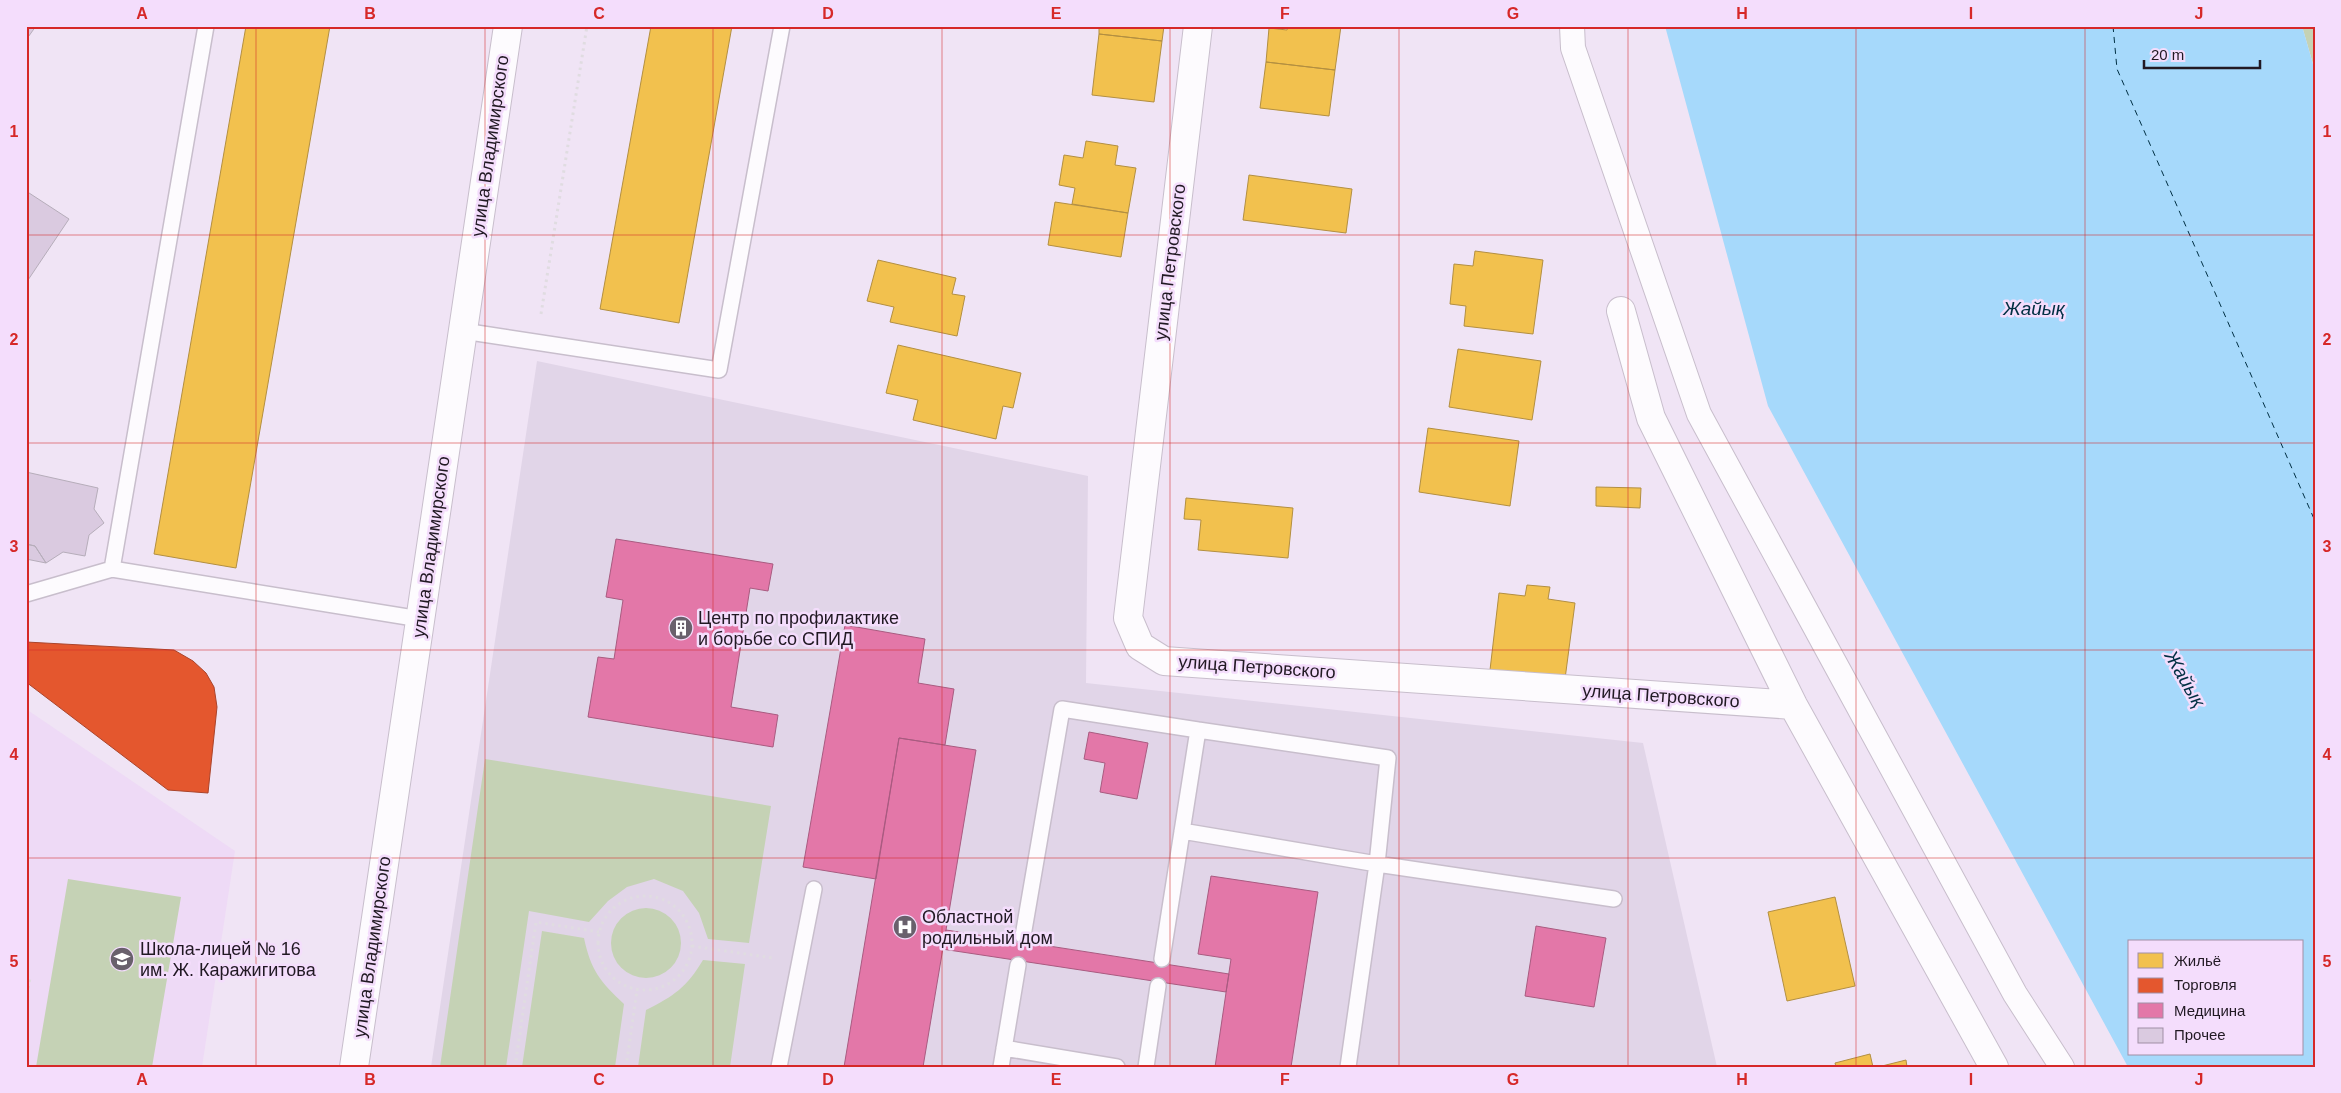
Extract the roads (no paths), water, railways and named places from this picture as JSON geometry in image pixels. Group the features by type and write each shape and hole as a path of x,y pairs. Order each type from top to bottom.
{"street":[{"name":"улица Владимирского","path":"354,1067 508,26"},
{"name":"улица Петровского","path":"1198,26 1128,618 1140,646 1164,661 1793,705"},
{"path":"1572,26 1573,48 1699,414 2014,994 2062,1067"},
{"path":"1621,311 1651,418 1793,705 1994,1067"}],"lane":[{"path":"112,568 206,26"},
{"path":"463,331 719,370 782,26"},
{"path":"26,594 112,568 420,619"},
{"path":"1023,936 1062,709 1388,758 1377,864 1348,1067"},
{"path":"1162,959 1198,730"},
{"path":"1182,831 1377,864 1614,899"},
{"path":"779,1067 798,961 814,889"},
{"path":"1001,1067 1018,965"},
{"path":"1146,1067 1158,986"},
{"path":"1004,1048 1117,1067"}],"water":[{"name":"Жайық","path":"1665,26 2302,26 2315,71 2315,1067 2128,1067 1768,406"}],"place":[{"name":"Центр по профилактике и борьбе со СПИД","path":"681,628"},
{"name":"Областной родильный дом","path":"905,927"},
{"name":"Школа-лицей № 16 им. Ж. Каражигитова","path":"122,959"}]}
